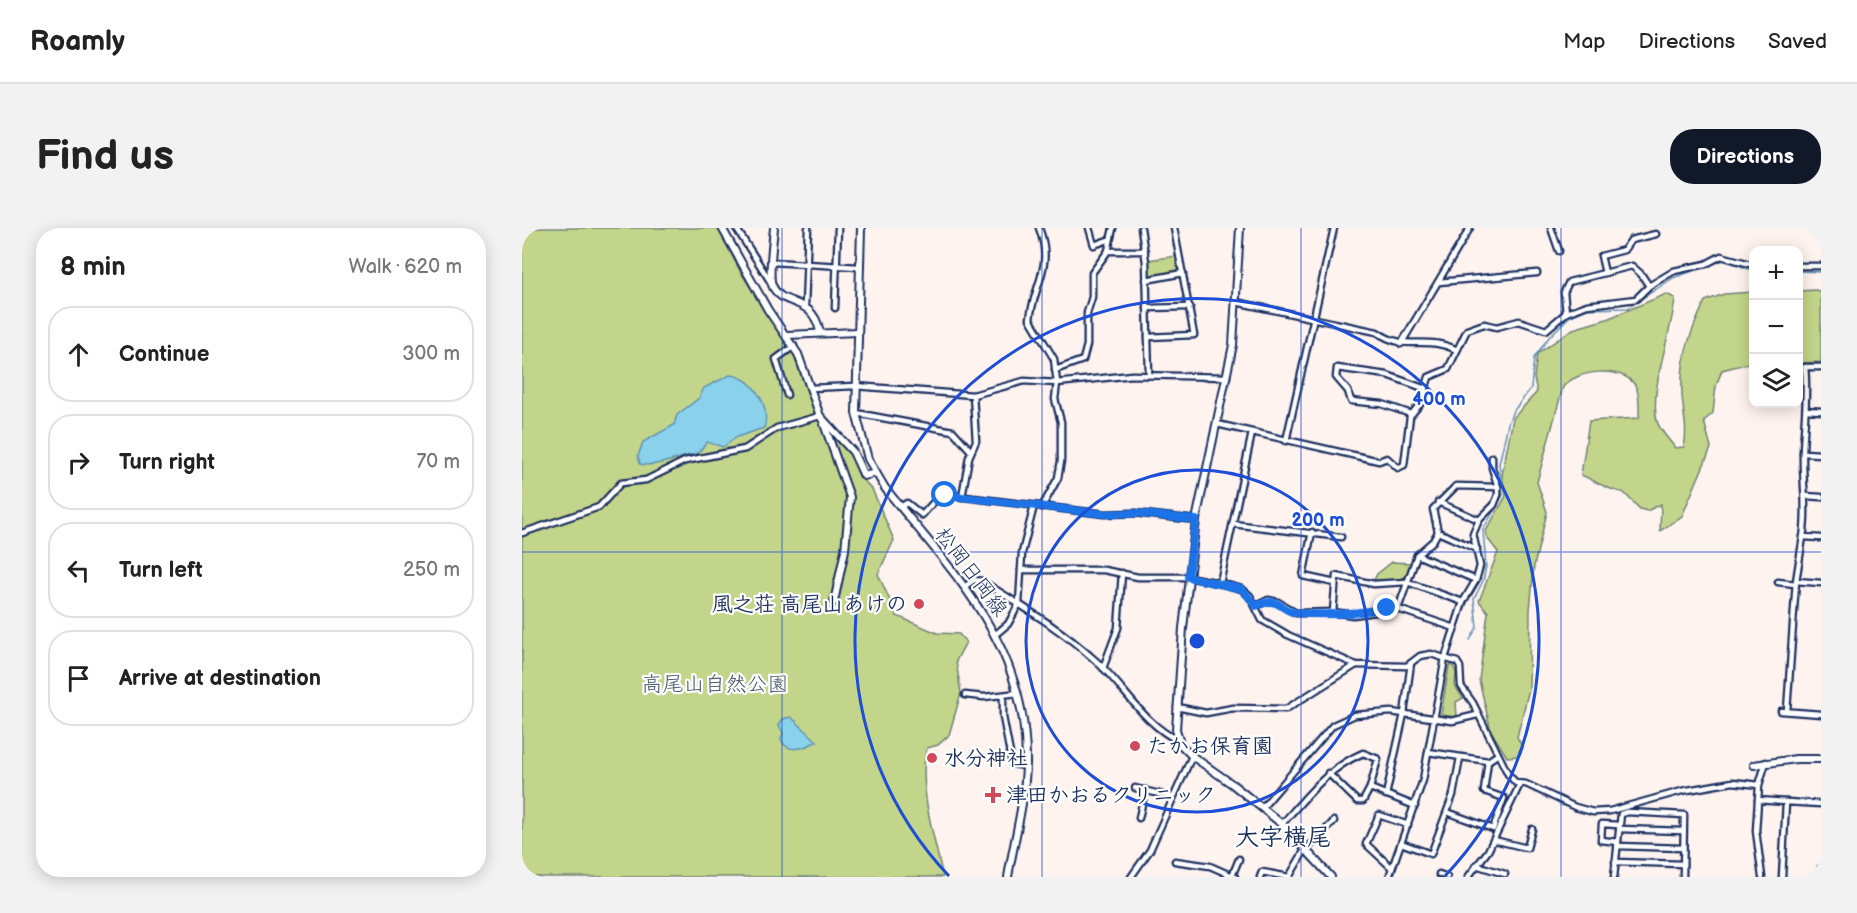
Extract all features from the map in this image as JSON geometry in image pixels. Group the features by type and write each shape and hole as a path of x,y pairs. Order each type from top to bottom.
{"street":[{"path":"722,228 768,310 794,346 819,416 853,452 864,476 876,473"},
{"path":"735,228 780,296 805,306 816,316 820,332"},
{"path":"741,228 741,237"},
{"path":"771,284 774,228"},
{"path":"805,306 808,228"},
{"path":"835,308 838,228"},
{"name":"松岡日岡線","path":"861,228 855,387 856,413 861,441 876,473 964,587 996,634 1018,693 1024,722 1026,766 1008,877"},
{"path":"1039,228 1044,248 1044,268 1042,282 1034,297 1030,319 1053,355 1057,383 1054,399 1062,422 1062,461 1058,478 1042,507"},
{"path":"1089,228 1094,245 1108,240"},
{"path":"1055,370 1083,360 1087,345 1088,313 1092,297 1092,273 1108,251 1108,240 1113,228"},
{"path":"1141,228 1145,251 1149,375"},
{"path":"1149,337 1194,335 1174,228"},
{"path":"1179,741 1177,707 1188,577 1196,520 1233,345 1240,228"},
{"path":"1286,441 1334,228"},
{"path":"1401,344 1470,228"},
{"path":"1551,228 1559,251"},
{"path":"1605,273 1601,256 1624,250 1631,240 1656,234"},
{"path":"1108,251 1145,251"},
{"path":"1217,424 1379,461 1387,458 1398,468 1404,465 1411,414 1421,403 1429,377 1448,369 1467,330 1484,324 1497,327 1524,321 1546,330 1566,313 1587,305 1636,299 1649,286 1674,271 1706,264 1721,256 1749,264"},
{"path":"772,262 859,267"},
{"path":"1566,313 1564,292 1569,282 1632,266 1649,286"},
{"path":"1803,266 1821,266"},
{"path":"1146,280 1184,273"},
{"path":"1439,282 1537,273"},
{"path":"1236,302 1377,332 1390,341 1401,344 1439,342 1457,350"},
{"path":"1148,308 1190,307"},
{"path":"787,335 857,332"},
{"path":"788,395 777,359 794,346"},
{"path":"1821,367 1805,367 1806,410 1803,453 1806,520 1795,582 1784,711 1821,714"},
{"path":"1411,414 1382,404 1351,400 1348,391 1336,377 1337,368 1388,375 1426,389"},
{"path":"810,388 855,387 973,395 999,390 1017,382 1057,383 1149,375 1227,377"},
{"path":"962,498 977,427 973,395"},
{"path":"1806,410 1821,411"},
{"path":"856,413 905,420 953,431 971,451"},
{"path":"522,533 599,507 621,483 646,480 685,461 745,449 777,428 819,416"},
{"path":"824,423 850,497 845,550 834,602"},
{"path":"1220,583 1252,433"},
{"path":"1803,453 1821,454"},
{"path":"1389,877 1415,806 1436,718 1445,658 1463,602 1476,580 1480,566 1473,534 1479,520 1494,504 1498,487 1492,468 1492,457"},
{"path":"1398,609 1417,555 1433,541 1438,532 1433,509 1438,502 1456,486 1498,487"},
{"path":"900,507 907,503 922,515 941,494 1105,514 1135,513 1196,520"},
{"path":"1805,495 1821,497"},
{"path":"1438,502 1479,520"},
{"path":"996,634 1008,624 1019,604 1026,534 1034,506"},
{"path":"1233,524 1341,537"},
{"path":"1312,532 1304,576 1335,584"},
{"path":"1438,532 1478,550"},
{"path":"1803,537 1821,538"},
{"path":"1417,555 1476,580"},
{"path":"1021,570 1084,569 1158,578 1188,577 1220,583 1242,589 1256,606 1262,620 1288,635 1356,665 1407,666 1431,654 1457,662 1460,667 1461,686 1473,703 1508,774 1520,784 1526,784 1575,807 1593,812 1610,811 1682,791 1733,782 1759,785"},
{"path":"1103,668 1118,628 1122,573"},
{"path":"1333,612 1336,576 1374,584 1407,582 1463,602"},
{"path":"964,587 974,580 980,581 1055,627 1103,668 1153,724 1179,741 1192,756 1282,824 1331,877"},
{"path":"1778,582 1821,583"},
{"path":"1256,606 1268,600 1278,602 1296,614 1333,612 1353,615 1398,609 1455,628"},
{"path":"1386,795 1404,714 1411,663"},
{"path":"1177,707 1206,713 1233,708 1286,709 1356,665"},
{"path":"965,695 1003,696 1018,693"},
{"path":"1003,696 1003,717 1012,764 1026,766"},
{"path":"1262,808 1333,725 1355,715 1391,712 1452,721 1477,715"},
{"path":"1428,752 1488,761 1497,755"},
{"path":"1282,824 1328,773 1363,753 1378,759 1370,788 1363,801 1357,801 1328,773"},
{"path":"1131,877 1150,850 1192,756"},
{"path":"1401,843 1431,854 1448,812 1460,758"},
{"path":"1754,765 1766,762 1821,759"},
{"path":"1448,812 1493,829 1504,798 1484,791 1488,761"},
{"path":"1762,877 1756,831 1759,785 1766,762"},
{"path":"1468,877 1494,840 1520,784"},
{"path":"1135,788 1172,797"},
{"path":"1370,788 1415,806"},
{"path":"1139,818 1145,790"},
{"path":"1758,800 1821,804"},
{"path":"1782,877 1786,802"},
{"path":"1614,877 1621,814 1627,812 1684,815 1683,877"},
{"path":"1392,868 1366,844 1378,815 1408,825"},
{"path":"1260,877 1262,873 1289,877 1306,848 1334,821"},
{"path":"1683,831 1602,824 1601,840 1617,844 1683,848"},
{"path":"1494,840 1527,848 1532,829"},
{"path":"1175,861 1210,866 1233,877 1239,859"},
{"path":"1615,862 1683,864"},
{"path":"1476,866 1505,874"},
{"path":"1820,877 1821,868"},
{"path":"1439,874 1447,877"}],"green space":[{"name":"高尾山自然公園","path":"522,228 718,228 740,271 792,351 815,412 832,436 851,455 859,476 872,489 894,540 878,574 897,616 937,633 959,634 966,642 956,661 961,693 949,735 938,745 927,748 924,762 928,812 943,877 522,877"},
{"path":"1177,256 1179,272 1149,276 1148,260"},
{"path":"1803,291 1821,292 1821,362 1803,363"},
{"path":"1749,292 1749,363 1722,370 1716,386 1713,413 1704,421 1711,448 1682,516 1660,531 1661,504 1647,511 1640,509 1623,492 1608,488 1581,475 1589,421 1639,418 1635,385 1620,374 1599,372 1577,377 1563,387 1537,482 1547,512 1534,566 1530,610 1529,689 1517,737 1523,748 1519,756 1507,757 1491,731 1479,680 1488,612 1479,601 1498,552 1487,538 1486,531 1506,496 1502,475 1513,418 1537,392 1534,378 1537,354 1573,329 1607,319 1666,294 1675,298 1658,377 1655,408 1657,421 1662,431 1675,448 1684,447 1686,434 1682,381 1684,357 1705,301 1724,294"},
{"path":"1392,562 1410,563 1406,576 1401,579 1374,580 1377,574"},
{"path":"1452,665 1456,672 1455,686 1463,698 1456,702 1457,717 1441,715 1449,666"}],"water":[{"path":"730,375 746,381 758,394 765,411 764,428 737,437 723,447 707,442 698,453 660,463 640,464 638,456 643,442 674,425 677,415 699,398 704,388"},
{"path":"791,717 817,741 797,749 787,747 781,739 783,733 779,725 783,719"}],"waterway":[{"path":"1470,640 1477,627 1474,599 1483,581 1486,566 1483,530 1503,495 1499,464 1508,424 1512,413 1531,388 1534,358 1549,337 1569,317 1587,309 1628,308 1673,278 1724,260 1749,269"},
{"path":"1803,271 1821,272"}],"place":[{"name":"風之荘 高尾山あけの","path":"919,604"},
{"name":"たかお保育園","path":"1135,746"},
{"name":"水分神社","path":"932,758"},
{"name":"津田かおるクリニック","path":"993,795"}],"district":[{"name":"大字横尾","path":"1283,837"}],"route":[{"path":"945,495 1011,504 1087,510 1105,514 1135,513 1196,520 1188,577 1242,589 1256,606 1268,600 1278,602 1296,614 1333,612 1353,615 1387,608"}]}
